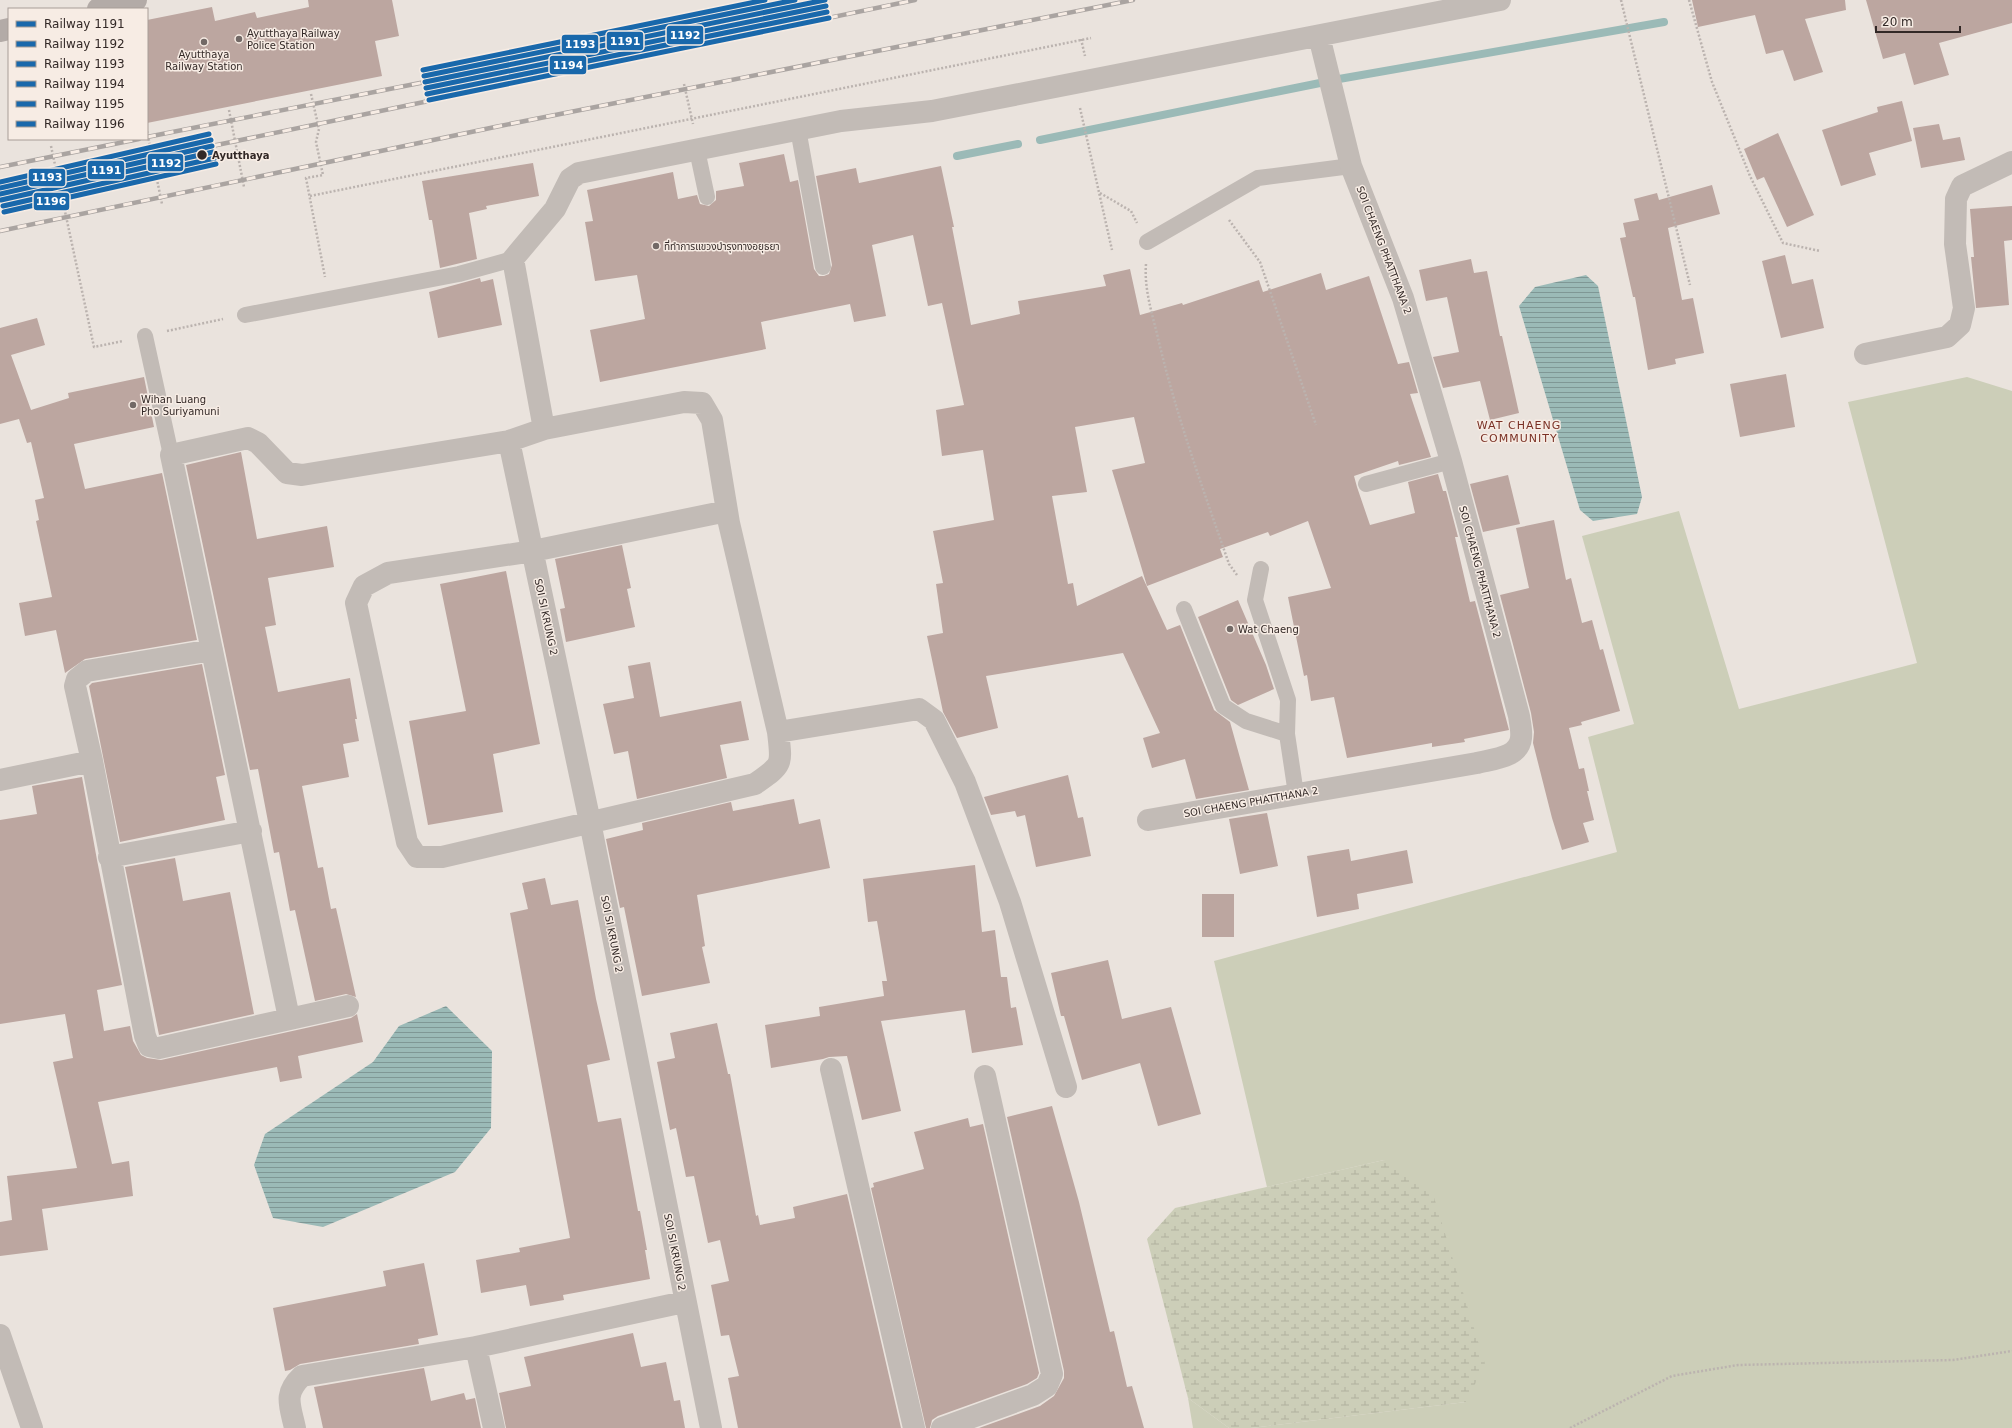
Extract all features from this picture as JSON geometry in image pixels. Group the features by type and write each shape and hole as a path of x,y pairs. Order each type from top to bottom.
{"main road":[{"path":"102,8 136,0"}],"street":[{"path":"544,429 513,259 555,209 570,179 579,173 841,121 932,111 1500,0"},
{"name":"SOI CHAENG PHATTHANA 2","path":"1148,820 1477,763 1508,755 1518,748 1521,738 1519,716 1451,461 1403,298 1351,166 1319,36"},
{"path":"1865,354 1947,337 1960,325 1964,308 1955,244 1956,199 1962,186 2012,162"},
{"path":"289,1018 171,455 248,438 258,443 287,473 302,475 510,441 544,429 684,402 702,403 712,420 727,511 778,732 781,758 774,770 755,784 442,857 417,857 407,842 356,603 364,586 388,573 532,551 727,511"},
{"name":"SOI SI KRUNG 2","path":"510,441 590,822 684,1302 711,1428"},
{"path":"212,650 87,671 77,680 75,686 92,761 109,857 145,1036 149,1046 159,1048 348,1006"},
{"path":"778,732 919,709 934,720 965,782 1010,902 1066,1087"},
{"path":"0,780 92,761"},
{"path":"109,857 251,831"},
{"path":"831,1069 914,1428"},
{"path":"942,1428 1033,1396 1047,1386 1052,1374 985,1076"},
{"path":"295,1428 288,1395 293,1384 302,1376 476,1347 684,1302"},
{"path":"0,1335 32,1428"},
{"path":"476,1347 494,1428"}],"lane":[{"path":"798,129 823,267"},
{"path":"697,150 707,198"},
{"path":"1147,242 1258,178 1351,166"},
{"path":"245,315 459,274 513,259"},
{"path":"145,336 171,455"},
{"path":"1366,484 1451,461"},
{"path":"1261,569 1255,600 1288,700 1287,734 1296,794"},
{"path":"1184,608 1223,706 1246,721 1287,734"}],"path":[{"path":"1689,0 1712,82 1750,176 1783,243 1820,251"},
{"path":"1621,2 1690,285"},
{"path":"310,196 1090,38"},
{"path":"684,84 697,150"},
{"path":"311,94 319,129 316,142 322,174 306,178 330,298"},
{"path":"229,110 244,187"},
{"path":"1082,114 1112,250"},
{"path":"148,136 162,204"},
{"path":"51,146 94,347 204,324"},
{"path":"1100,193 1131,211 1147,242"},
{"path":"1241,235 1260,262 1316,426"},
{"path":"1146,266 1144,280 1166,370 1201,484 1229,564"},
{"path":"1570,1428 1672,1376 1738,1365 1953,1360 2012,1351"}],"green space":[{"path":"1967,377 2012,391 2012,1428 1251,1428 1466,1402 1384,1160 1267,1187 1214,961 1617,852 1588,737 1634,724 1582,536 1679,511 1739,709 1917,663 1848,402"},
{"path":"1384,1160 1433,1194 1485,1364 1466,1402 1251,1428 1229,1428 1188,1398 1147,1239 1175,1208"},
{"path":"1188,1398 1229,1428 1193,1428"}],"water":[{"path":"1586,275 1598,286 1642,497 1637,514 1593,521 1580,510 1519,306 1535,287"},
{"path":"446,1006 492,1051 491,1128 455,1172 323,1227 273,1218 254,1165 265,1134 373,1062 399,1026"}],"building":[{"path":"308,0 392,0 399,36 375,41 382,76 148,123 148,20 212,7 215,21 255,12 257,18 309,7"},
{"path":"1692,0 1845,0 1846,10 1805,19 1823,72 1794,81 1783,50 1766,54 1755,15 1698,27"},
{"path":"1866,0 2012,0 2012,23 1939,43 1949,75 1914,85 1905,53 1883,59"},
{"path":"1902,101 1912,141 1869,153 1876,175 1841,186 1822,130 1878,112 1877,107"},
{"path":"1939,124 1943,140 1960,137 1965,160 1921,168 1913,128"},
{"path":"1778,133 1814,215 1787,227 1764,177 1757,180 1744,149"},
{"path":"784,154 790,182 798,180 814,269 819,276 829,274 832,265 816,176 856,168 859,183 941,166 954,227 952,227 971,325 1020,314 1018,301 1106,286 1103,275 1130,269 1140,315 1182,303 1183,305 1259,280 1263,292 1321,273 1326,290 1369,276 1398,364 1409,362 1418,393 1410,394 1431,457 1399,465 1398,461 1354,476 1357,487 1370,525 1415,513 1408,482 1438,474 1443,491 1446,491 1458,537 1455,537 1470,602 1475,601 1509,730 1464,739 1465,742 1432,747 1432,743 1347,758 1334,697 1311,701 1307,675 1304,676 1288,597 1331,588 1308,521 1270,536 1268,532 1220,549 1223,557 1147,586 1112,470 1145,463 1134,417 1075,427 1087,492 1052,496 1068,584 1073,583 1077,606 1142,576 1167,630 1180,625 1214,710 1230,722 1249,790 1196,799 1185,759 1152,768 1143,738 1160,733 1123,653 986,676 998,728 957,738 943,712 927,636 943,633 936,584 943,583 933,531 994,520 983,450 942,456 936,410 964,405 942,303 928,306 913,235 872,245 886,316 854,322 850,304 761,322 766,349 600,382 590,330 645,319 637,275 595,281 585,222 593,221 587,190 673,172 678,199 697,195 700,204 709,206 716,200 716,191 744,186 739,163"},
{"path":"533,163 539,196 486,206 487,209 469,213 477,259 440,268 432,220 429,220 422,181"},
{"path":"1712,185 1720,214 1668,228 1682,300 1693,298 1704,353 1675,359 1676,364 1648,370 1635,297 1633,297 1620,238 1626,237 1623,223 1639,220 1634,199 1657,193 1659,200"},
{"path":"2012,206 2012,240 2004,241 2009,305 1976,308 1971,257 1974,257 1970,209"},
{"path":"1785,255 1792,284 1813,279 1824,328 1781,338 1762,261"},
{"path":"1471,259 1474,273 1487,271 1500,336 1502,336 1519,413 1490,420 1480,381 1443,388 1433,357 1459,352 1447,297 1426,301 1419,270"},
{"path":"480,278 481,282 493,279 502,325 438,338 429,292"},
{"path":"37,318 45,345 11,355 31,410 69,398 68,393 144,377 154,427 74,444 85,489 162,473 197,640 85,659 65,673 56,630 25,636 19,603 52,597 36,521 39,520 35,500 44,498 31,442 27,443 19,419 0,424 0,328"},
{"path":"1786,374 1795,427 1740,437 1730,384"},
{"path":"241,452 257,539 327,526 334,567 268,578 276,625 265,627 278,692 350,678 359,741 343,744 349,777 302,786 318,868 323,867 331,909 336,908 356,997 346,994 315,1001 295,910 290,911 279,852 274,853 258,769 250,770 186,465"},
{"path":"1508,475 1520,524 1483,532 1470,484"},
{"path":"1554,520 1566,580 1571,578 1582,623 1592,620 1600,650 1603,649 1620,711 1581,722 1582,725 1569,728 1579,769 1584,768 1589,791 1587,791 1594,820 1583,823 1589,842 1562,850 1552,818 1533,743 1534,732 1531,713 1500,595 1529,588 1516,528"},
{"path":"622,545 631,588 627,589 635,627 566,642 560,609 565,608 555,559"},
{"path":"506,571 540,744 493,754 503,812 428,825 409,721 466,711 440,584"},
{"path":"1238,600 1266,665 1274,689 1238,705 1231,700 1198,617"},
{"path":"650,662 660,717 741,701 749,740 720,745 727,778 637,799 628,751 614,754 603,704 634,698 628,666"},
{"path":"202,664 225,775 216,777 225,820 120,842 89,686 92,683"},
{"path":"1068,775 1078,818 1083,817 1091,856 1036,867 1025,815 1017,817 1015,811 991,815 984,797"},
{"path":"82,777 122,985 97,990 104,1031 130,1026 133,1041 141,1055 147,1058 161,1060 351,1018 357,1014 363,1042 298,1056 302,1078 280,1082 277,1067 98,1102 112,1164 129,1161 133,1196 42,1209 48,1250 0,1256 0,1222 12,1220 7,1176 77,1168 53,1062 73,1058 65,1014 0,1024 0,820 37,814 32,786"},
{"path":"794,799 799,824 820,819 830,868 697,895 705,946 702,947 710,983 642,996 624,907 620,908 606,839 643,830 642,823 731,802 733,811"},
{"path":"1267,813 1278,866 1240,874 1229,819"},
{"path":"1349,849 1351,861 1407,850 1413,883 1357,894 1359,909 1317,917 1307,856"},
{"path":"175,858 183,901 230,892 254,1014 159,1035 125,867"},
{"path":"975,865 982,932 995,930 1001,977 1007,977 1011,1008 1016,1007 1023,1045 972,1053 965,1010 881,1021 901,1111 862,1120 847,1056 829,1057 771,1068 765,1025 820,1016 819,1007 884,996 882,981 887,981 877,921 868,922 863,879"},
{"path":"545,878 551,905 578,900 596,999 610,1060 587,1065 598,1122 621,1118 638,1211 640,1211 647,1250 645,1250 650,1279 563,1295 564,1300 530,1306 526,1285 481,1293 476,1260 520,1252 519,1248 570,1238 510,913 528,909 522,883"},
{"path":"1202,894 1234,894 1234,937 1202,937"},
{"path":"1108,960 1122,1019 1171,1007 1201,1114 1158,1126 1140,1063 1082,1080 1064,1016 1061,1016 1051,973"},
{"path":"717,1023 728,1074 730,1074 756,1216 758,1215 760,1225 795,1218 793,1207 847,1194 901,1428 738,1428 728,1378 739,1376 729,1335 721,1336 711,1285 729,1281 720,1240 708,1243 694,1176 686,1177 676,1128 670,1130 657,1062 675,1058 670,1033"},
{"path":"1052,1106 1079,1202 1110,1332 1114,1331 1127,1387 1132,1386 1144,1428 979,1428 1040,1406 1054,1396 1064,1378 1064,1371 1007,1117"},
{"path":"968,1118 970,1127 983,1124 1039,1373 1037,1378 1027,1384 938,1416 932,1420 930,1428 926,1428 871,1188 874,1187 873,1183 924,1169 914,1132"},
{"path":"424,1263 438,1335 418,1339 419,1344 300,1364 290,1370 285,1371 273,1308 386,1286 383,1271"},
{"path":"633,1333 641,1367 666,1362 674,1401 680,1400 685,1428 506,1428 499,1393 531,1386 524,1357"},
{"path":"424,1368 431,1401 464,1393 466,1400 475,1398 481,1428 323,1428 314,1387"}],"waterway":[{"path":"1339,79 1664,22"},
{"path":"1040,140 1320,83"},
{"path":"957,156 1018,144"}],"railway":[{"path":"212,146 915,0"},
{"path":"0,231 495,127 1133,0"},
{"path":"148,137 425,82"},
{"path":"0,167 134,140"}],"rail line":[{"name":"1195","path":"423,70 765,0"},
{"name":"1193","path":"424,76 795,0"},
{"name":"1191","path":"425,82 825,0"},
{"name":"1192","path":"426,88 826,6"},
{"name":"1194","path":"427,94 827,12"},
{"name":"1196","path":"429,100 829,18"},
{"name":"1195","path":"0,182 209,134"},
{"name":"1193","path":"0,188 211,140"},
{"name":"1191","path":"0,194 212,146"},
{"name":"1192","path":"1,200 213,152"},
{"name":"1194","path":"3,206 215,158"},
{"name":"1196","path":"4,212 216,164"}],"place":[{"name":"Ayutthaya Railway Police Station","path":"239,39"},
{"name":"Ayutthaya Railway Station","path":"204,42"},
{"name":"Ayutthaya","path":"202,155"},
{"name":"ที่ทำการแขวงบำรุงทางอยุธยา","path":"656,246"},
{"name":"Wihan Luang Pho Suriyamuni","path":"133,405"},
{"name":"Wat Chaeng","path":"1230,629"}],"district":[{"name":"WAT CHAENG COMMUNITY","path":"1519,431"}]}
